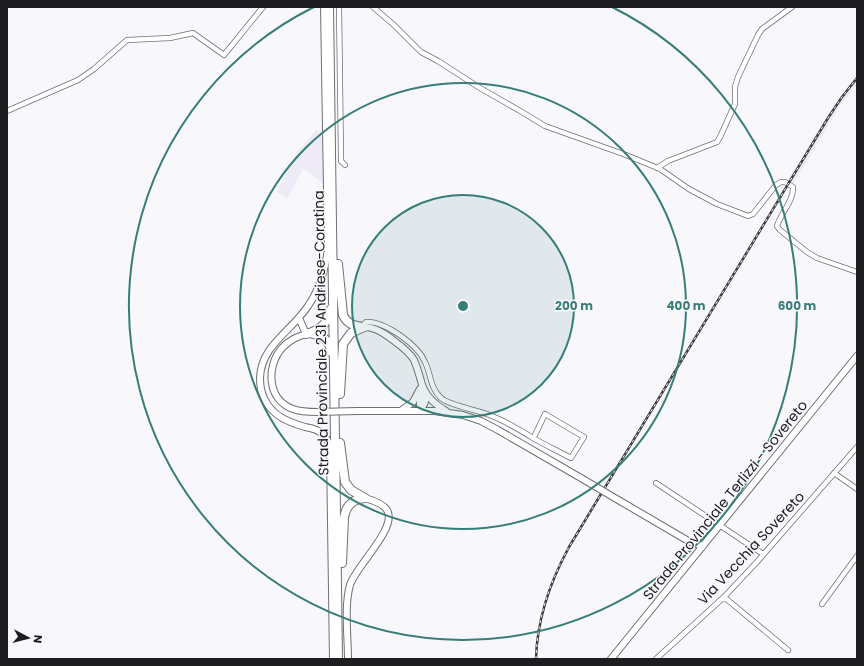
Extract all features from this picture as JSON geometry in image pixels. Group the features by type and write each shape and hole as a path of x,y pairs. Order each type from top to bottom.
{"highway":[{"name":"Strada Provinciale 231 Andriese-Coratina","path":"329,7 335,256"},
{"name":"Strada Provinciale 231 Andriese-Coratina","path":"334,7 338,659"},
{"path":"335,256 343,315 352,325 364,327"},
{"path":"305,334 322,326 330,316 335,256"},
{"path":"337,399 343,344 351,333 364,327"},
{"path":"305,334 322,336 330,344 337,399"},
{"name":"Strada Provinciale 231 Andriese-Coratina","path":"337,399 340,443 343,659"},
{"path":"340,443 345,482 351,490 365,498"},
{"path":"342,566 344,518 346,511 353,501 365,498"}],"street":[{"path":"7,111 78,80 94,70 127,40 170,38 193,33 224,54 263,7"},
{"path":"324,7 328,249 323,275 318,289 299,318 276,341 263,360 260,372 260,387 264,399 271,410 283,419 315,430 324,435 329,443 333,659"},
{"path":"340,7 340,150 341,161 345,165"},
{"path":"373,7 394,25 421,52 545,126 626,155 657,168 680,181 689,189 717,204 748,216 753,214 758,209 776,185 781,182 788,184 793,187 794,193 779,219 777,226 780,230 807,252 817,258 857,272"},
{"path":"657,168 668,161 717,142 735,104 735,87 738,77 758,35 762,29 792,7"},
{"path":"299,318 305,334"},
{"path":"421,410 420,404 422,390 417,366 406,350 378,330 370,327 364,327 366,322 378,324 398,335 414,347 425,362 436,393 447,402 477,410 500,419 570,458 584,437 545,414 535,435"},
{"path":"294,324 305,334"},
{"path":"305,334 287,343 276,356 272,369 272,386 279,399 288,407 301,411 318,412 421,410 448,412 481,421 701,548"},
{"name":"Strada Provinciale Terlizzi - Sovereto","path":"611,659 857,356"},
{"path":"400,410 413,402 422,390"},
{"path":"422,390 434,404 448,412"},
{"name":"Via Vecchia Sovereto","path":"656,659 724,596 857,447"},
{"path":"834,473 857,489"},
{"path":"656,483 763,554"},
{"path":"348,659 347,601 350,583 384,531 388,520 386,508 365,498"},
{"path":"822,604 857,556"},
{"path":"724,596 788,650"}],"shaded area":[{"path":"857,75 857,84 838,109 794,183 789,179 832,108"},
{"path":"316,130 319,132 321,130 323,131 324,184 303,169 287,199 277,192 299,148 302,147"}],"railway":[{"path":"536,659 539,629 550,587 569,547 828,118 857,78"}]}
